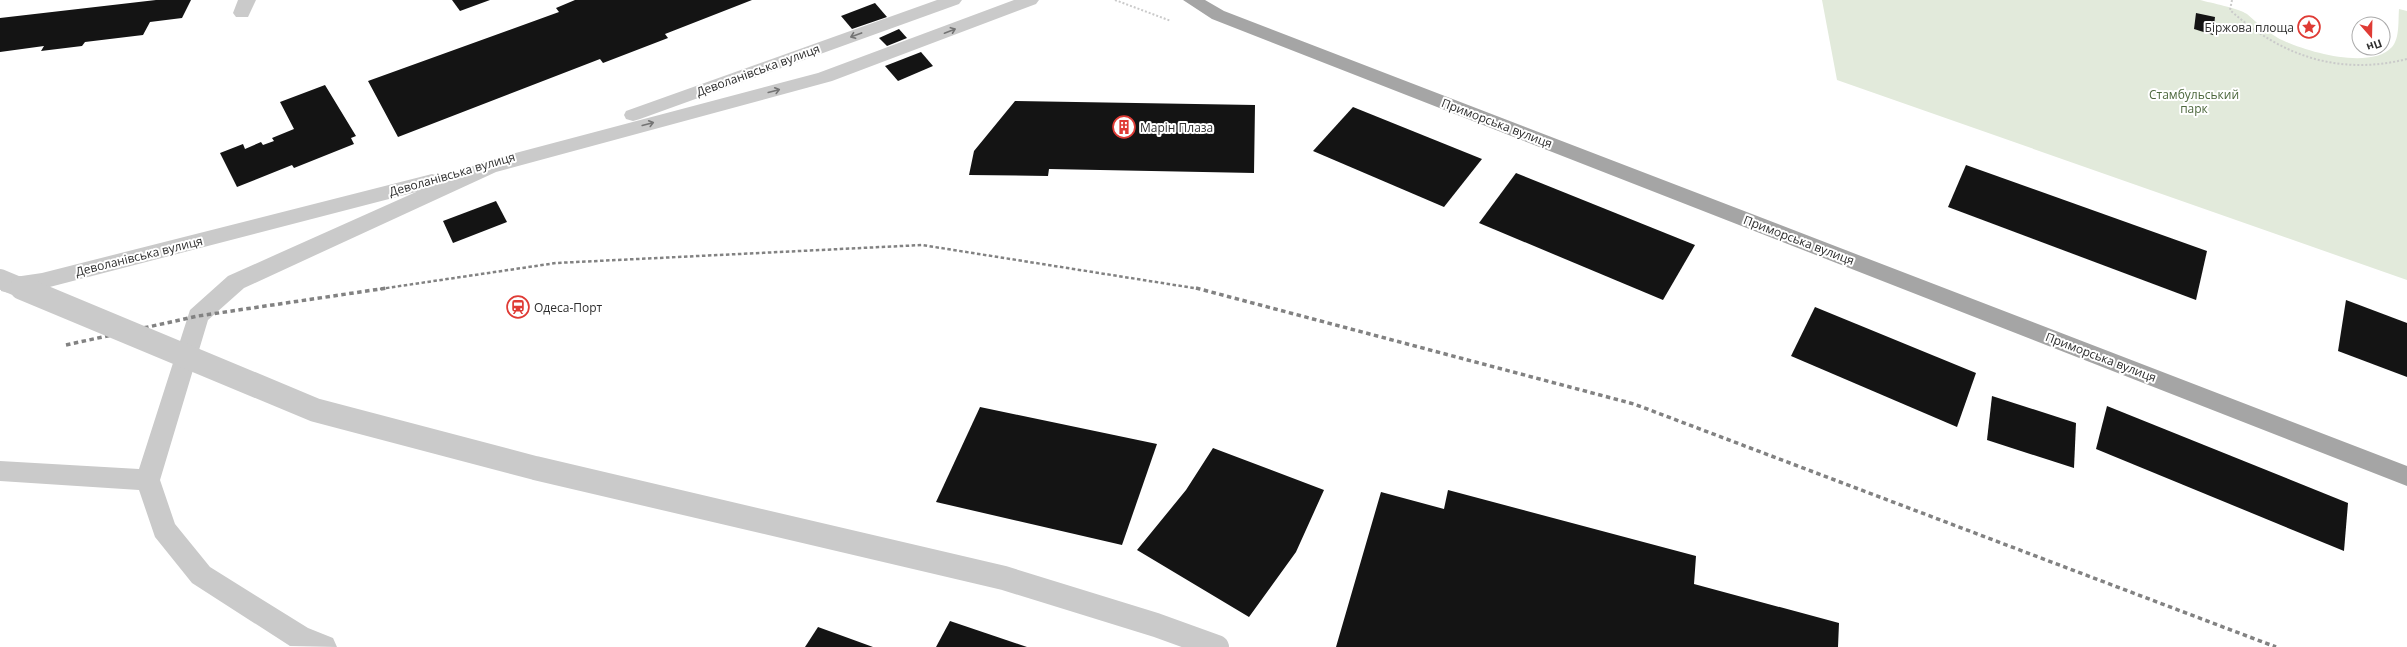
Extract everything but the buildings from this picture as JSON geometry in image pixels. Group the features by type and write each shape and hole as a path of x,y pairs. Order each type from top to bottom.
{"main road":[{"name":"Приморська вулиця","path":"1192,0 1218,15 2407,476"}],"street":[{"name":"Деволанівська вулиця","path":"0,287 42,281 489,167 953,0"},
{"path":"324,647 299,637 201,575 164,529 148,480 198,316 236,282 489,167 825,77 1030,0"},
{"path":"0,279 315,410 535,468 1004,578 1156,625 1217,647"},
{"path":"0,470 148,480"}],"path":[{"path":"2228,0 2232,1 2230,10 2255,32 2273,42 2307,56 2357,66 2388,65 2407,59"}],"green space":[{"name":"Стамбульський парк","path":"1822,0 2200,0 2243,12 2270,33 2289,43 2319,53 2353,58 2391,56 2391,48 2395,43 2397,34 2399,9 2407,11 2407,280 1837,80"}],"railway":[{"path":"380,289 556,263 922,245 1199,289"},
{"path":"66,345 198,316 387,288"},
{"path":"1199,289 1634,404 2276,647"}],"place":[{"name":"Біржова площа","path":"2309,27"},
{"name":"Марін Плаза","path":"1124,127"},
{"name":"Одеса-Порт","path":"518,307"}]}
